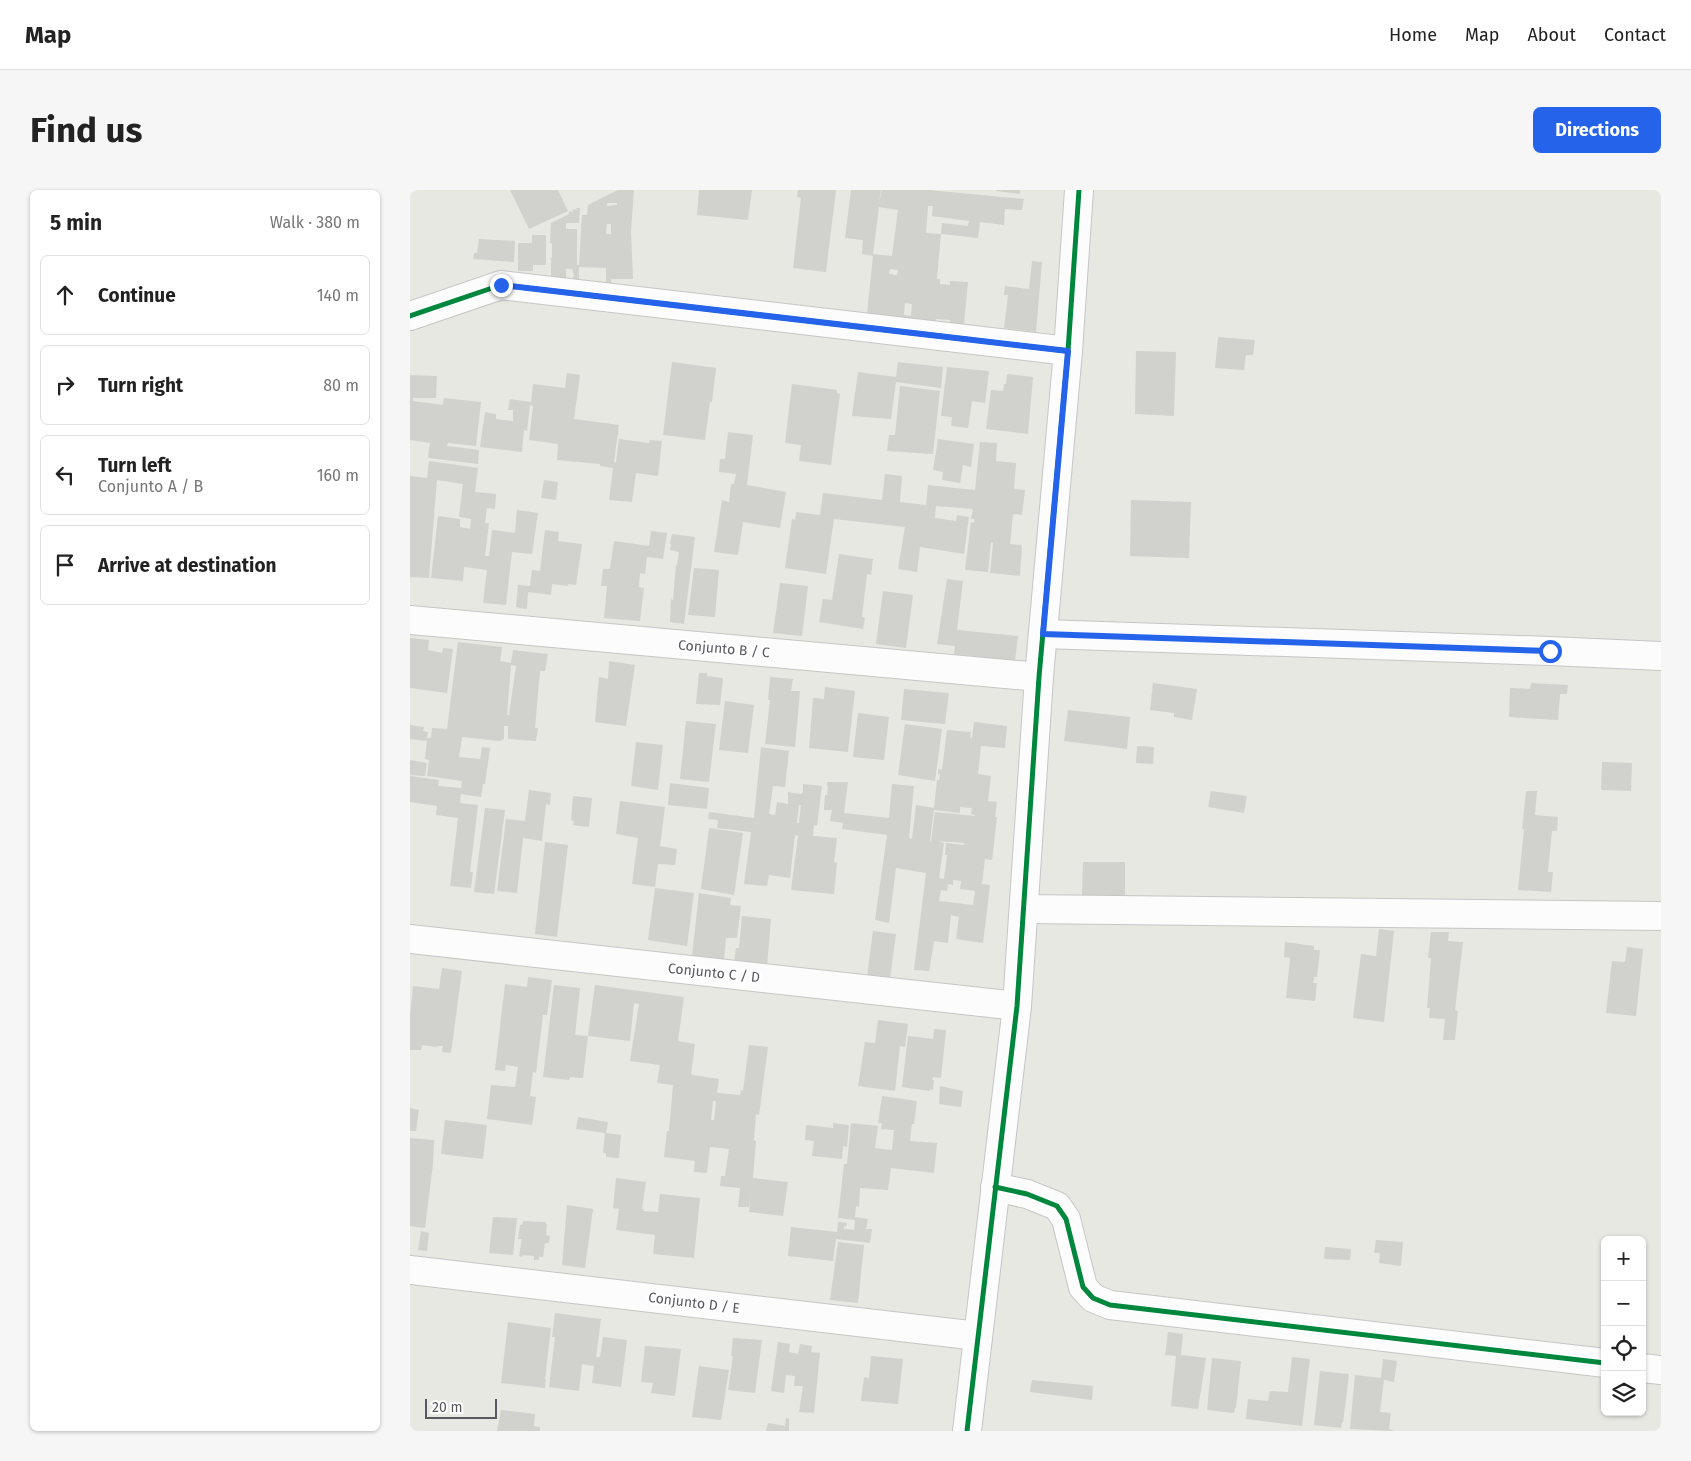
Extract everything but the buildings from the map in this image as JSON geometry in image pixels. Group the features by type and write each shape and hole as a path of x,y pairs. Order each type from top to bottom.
{"street":[{"path":"967,1431 1017,1006 1039,677 1068,351 1079,190"},
{"path":"410,316 501,285 1068,351"},
{"name":"Conjunto B / C","path":"410,620 1039,677"},
{"path":"1043,634 1540,650 1661,656"},
{"path":"1024,909 1661,916"},
{"name":"Conjunto C / D","path":"410,940 1017,1006"},
{"path":"995,1187 1027,1194 1058,1206 1066,1219 1083,1288 1093,1298 1110,1305 1601,1363"},
{"name":"Conjunto D / E","path":"410,1270 978,1336"},
{"path":"1646,1368 1661,1370"}],"cycle path":[{"path":"967,1431 1017,1006 1039,677 1068,351 1079,190"},
{"path":"410,316 501,285 1068,351"},
{"path":"995,1187 1027,1194 1057,1206 1066,1219 1083,1287 1093,1298 1110,1305 1601,1363"}],"route":[{"path":"501,285 1068,351 1043,634 1550,651"}]}
